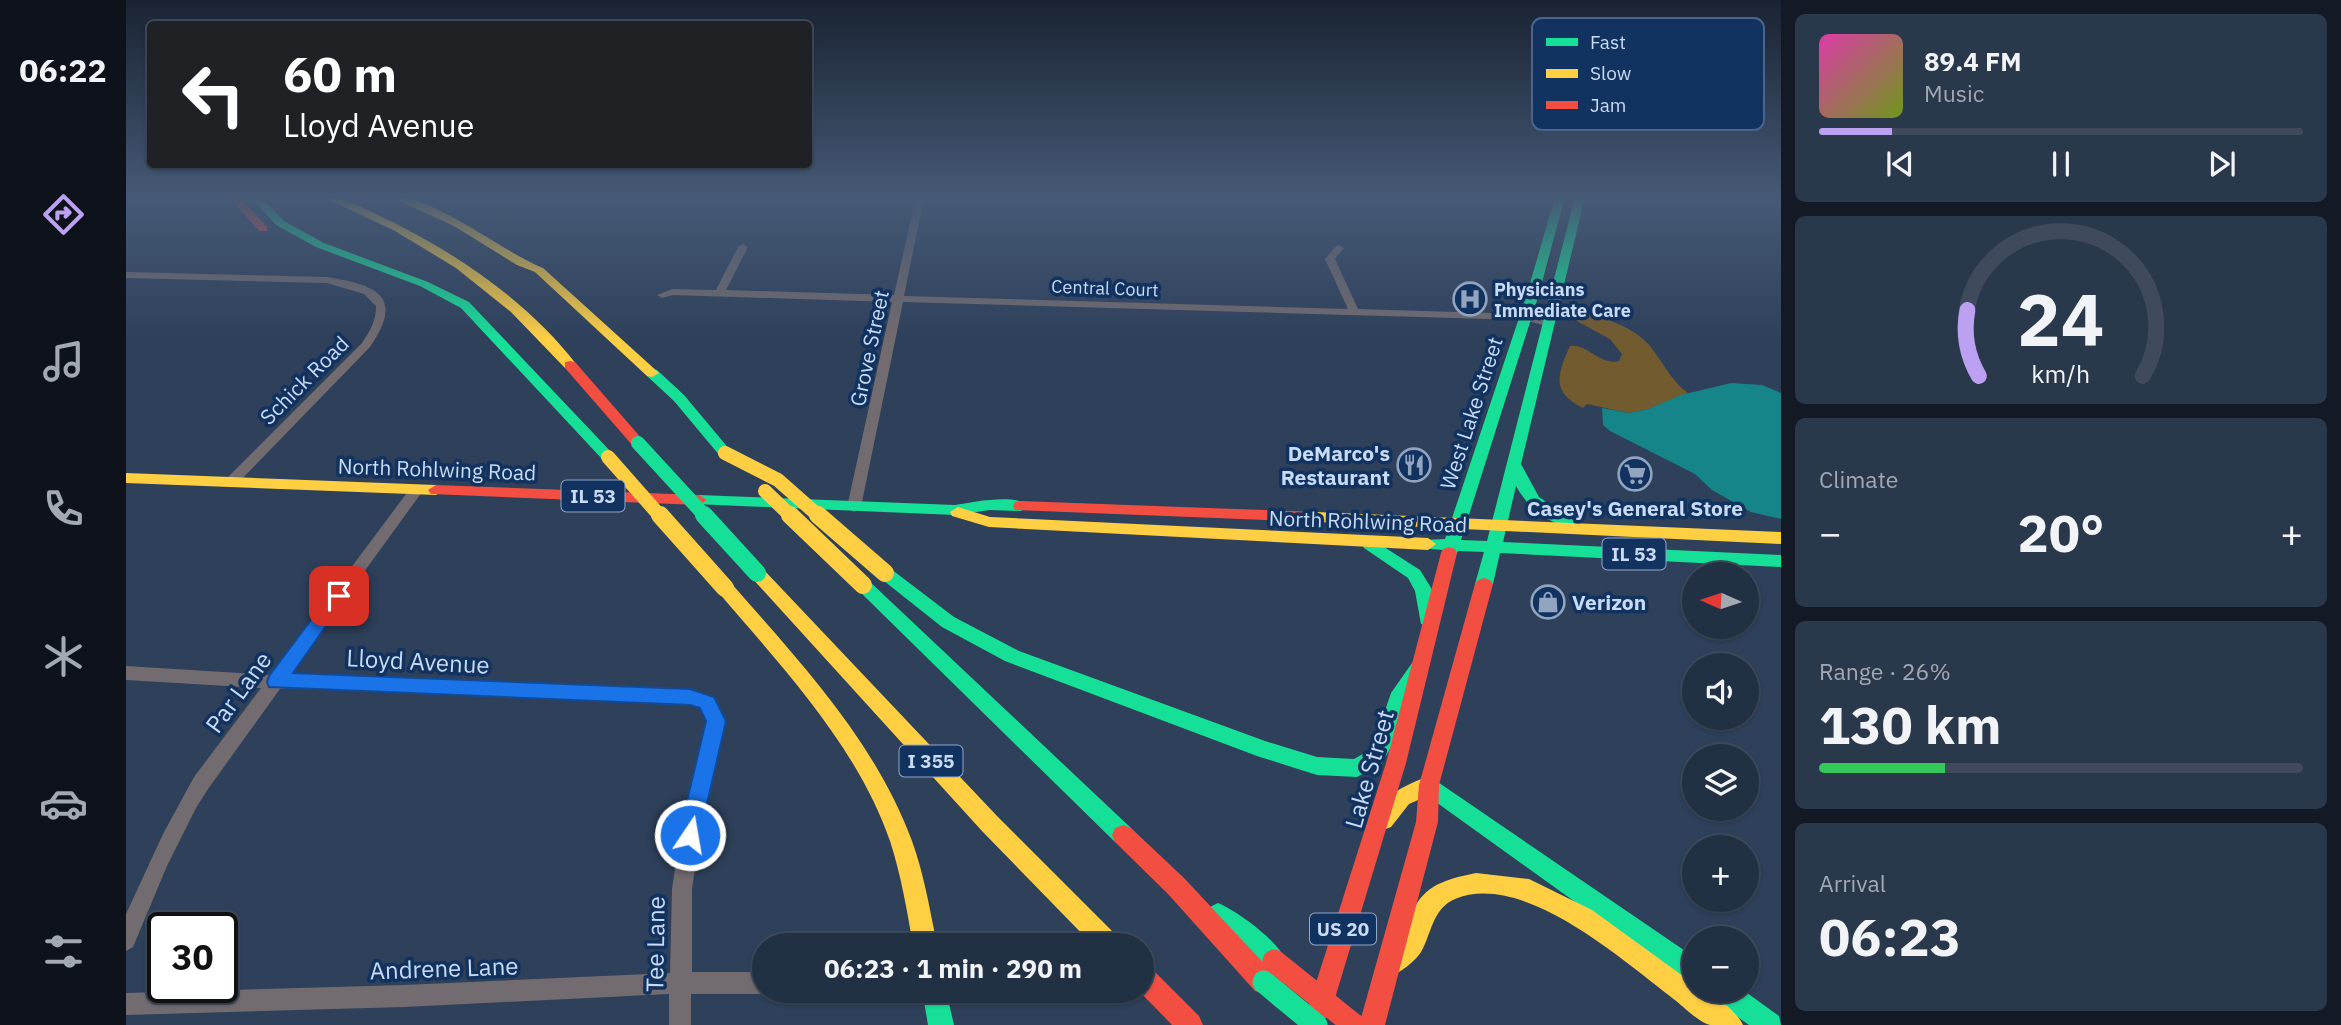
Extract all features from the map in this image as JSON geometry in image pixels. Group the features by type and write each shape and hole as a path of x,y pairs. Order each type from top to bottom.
{"main road":[{"path":"285,245 427,294 445,304 526,369"},
{"path":"323,245 424,284 465,305 608,457 725,588 801,677 858,751 902,845 923,933"},
{"path":"334,245 425,274 474,297 503,318 553,367 588,385"},
{"name":"I 355","path":"428,245 477,276 522,314 990,824 1098,933"},
{"path":"492,245 521,263 539,270"},
{"path":"511,245 533,258 539,270 679,398 722,450 1176,886 1264,982 1316,1025"},
{"name":"West Lake Street","path":"1458,522 1546,245"},
{"name":"US 20","path":"1372,1025 1427,822 1429,785 1501,524 1567,245"},
{"path":"722,450 778,480 885,573 953,626 1065,679 1296,760 1355,769 1372,761 1382,748 1399,696 1419,668"},
{"path":"1514,465 1523,491 1533,506 1551,517 1601,529"},
{"name":"North Rohlwing Road","path":"126,478 956,510 990,505 1458,522 1781,538"},
{"name":"North Rohlwing Road","path":"956,510 989,522 1367,543 1781,561"},
{"name":"Lake Street","path":"1316,1025 1341,934 1375,834 1458,522"},
{"path":"1367,543 1415,574 1424,591 1428,629"},
{"path":"1375,834 1394,802 1413,790 1429,785 1682,964"},
{"path":"1388,966 1412,945 1425,912 1437,898 1451,889 1476,884 1502,884 1530,890 1584,918 1730,1025"},
{"path":"1176,886 1240,930 1354,1025"},
{"path":"1154,989 1190,1025"},
{"path":"937,1003 941,1025"},
{"path":"1739,1003 1770,1025"}],"street":[{"name":"Grove Street","path":"854,506 910,245"},
{"path":"720,293 743,247"},
{"path":"1339,248 1330,259 1356,313"},
{"name":"Schick Road","path":"126,275 327,280 357,286 376,296 383,311 376,333 230,482"},
{"name":"Central Court","path":"662,295 672,292 720,293 1524,317 1547,323"},
{"name":"Par Lane","path":"126,940 180,817 201,783 417,489"},
{"name":"Lloyd Avenue","path":"126,673 276,682 304,680 677,696 707,702"},
{"name":"Tee Lane","path":"680,1025 682,889 692,825 716,721 707,702"},
{"name":"Andrene Lane","path":"126,1004 752,983"}],"shaded area":[{"path":"1586,312 1620,325 1644,339 1672,377 1688,393 1648,409 1629,413 1587,404 1583,408 1573,402 1561,389 1560,382 1562,366 1570,346 1582,348 1612,362 1619,361 1622,354 1610,339 1575,320 1578,314"},
{"path":"1731,383 1762,385 1781,393 1781,519 1751,512 1712,490 1695,474 1603,425 1602,408 1629,413 1648,409 1681,395"}],"traffic: fast":[{"path":"320,245 424,284 465,305 608,457"},
{"path":"1449,553 1547,245"},
{"path":"1484,584 1568,245"},
{"path":"652,373 679,398 725,453"},
{"path":"638,443 757,573"},
{"path":"1514,465 1534,501 1548,513 1568,522"},
{"path":"699,500 955,510 990,505 1021,506"},
{"path":"1370,544 1414,574 1424,591 1427,619"},
{"path":"1428,544 1781,561"},
{"path":"885,573 948,622 1012,656 1264,750 1317,766 1357,768 1375,757 1385,740 1398,699 1419,668"},
{"path":"863,585 1123,835"},
{"path":"1429,785 1682,964"},
{"path":"1218,915 1240,930 1274,961"},
{"path":"1264,982 1316,1025"},
{"path":"937,1003 941,1025"},
{"path":"1739,1003 1770,1025"}],"traffic: slow":[{"path":"428,245 488,286 543,336 570,365"},
{"path":"492,245 521,263 539,270 652,373"},
{"path":"725,453 778,480 885,573"},
{"path":"608,457 725,588"},
{"path":"126,478 436,490"},
{"path":"765,491 863,585"},
{"path":"958,512 989,522 1428,544"},
{"path":"1316,517 1781,538"},
{"path":"757,573 990,824 1098,933"},
{"path":"725,588 820,700 862,761 895,826 913,885 923,933"},
{"path":"1383,820 1402,797 1429,785"},
{"path":"1388,966 1412,945 1425,912 1437,898 1451,889 1476,884 1502,885 1529,890 1584,918 1730,1025"}],"traffic: jam":[{"path":"570,365 638,443"},
{"path":"436,490 699,500"},
{"path":"1021,506 1316,517"},
{"path":"1320,1008 1396,763 1449,553"},
{"path":"1372,1025 1427,822 1429,785 1484,584"},
{"path":"1123,835 1176,886 1264,982"},
{"path":"1274,961 1354,1025"},
{"path":"1154,989 1190,1025"}],"place":[{"name":"Physicians Immediate Care","path":"1470,299"},
{"name":"DeMarco's Restaurant","path":"1414,465"},
{"name":"Casey's General Store","path":"1635,474"},
{"name":"Verizon","path":"1548,602"}],"route":[{"path":"339,596 276,682 304,680 690,697 707,702 716,721 690,835"}]}
